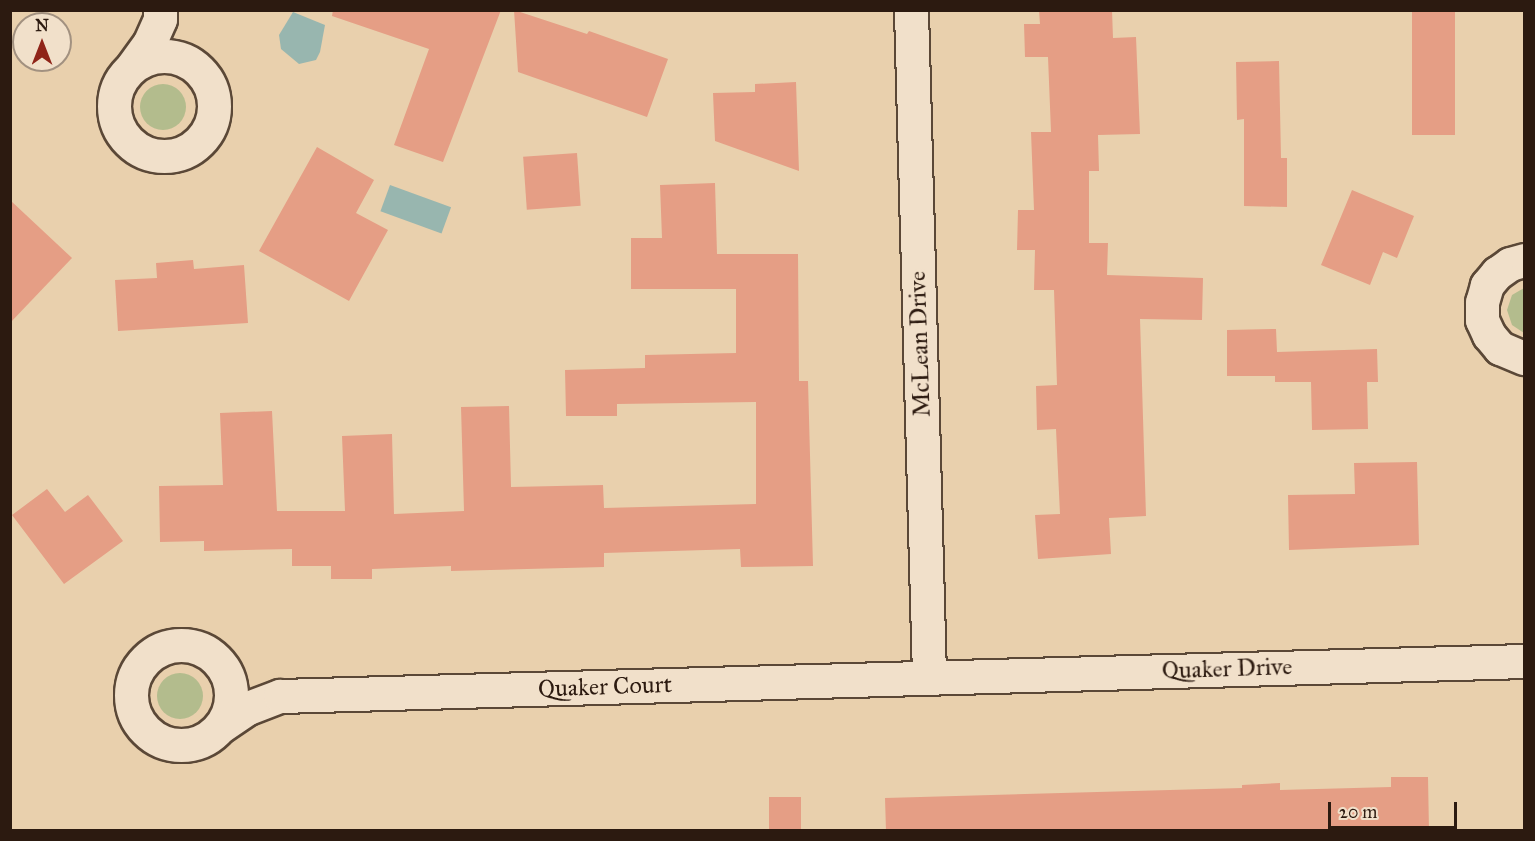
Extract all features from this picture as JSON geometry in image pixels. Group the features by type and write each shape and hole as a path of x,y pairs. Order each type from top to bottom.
{"street":[{"name":"McLean Drive","path":"911,10 929,677"},
{"path":"160,15 173,43 204,74 212,89 215,104 213,120 206,134 195,147 179,154 161,157 144,152 130,143 120,129 114,112 115,95 122,80 149,44 160,15"},
{"path":"132,67 146,59 161,56 177,58 192,64"},
{"path":"1524,260 1510,264 1497,273 1487,285 1482,302 1482,320 1489,335 1512,353 1524,384"},
{"name":"Quaker Court","path":"280,696 247,683 223,667 212,655 198,648 182,645 166,647 152,654 141,665 133,680 131,697 134,714 144,729 158,740 174,745 192,744 208,737 248,708 280,696 929,677"},
{"name":"Quaker Drive","path":"929,677 1524,661"},
{"path":"221,726 228,712 231,697 229,681 223,667"}],"green space":[{"path":"163,84 179,91 186,107 179,123 163,130 147,123 140,107 147,91"},
{"path":"1524,288 1524,333 1512,325 1507,310 1512,295"},
{"path":"180,673 196,680 203,696 196,712 180,719 164,712 157,696 164,680"}],"water":[{"path":"293,12 325,25 320,52 316,60 299,64 281,49 279,35"},
{"path":"390,185 451,207 442,234 380,211"}],"building":[{"path":"333,10 501,10 443,162 394,145 429,49 332,16"},
{"path":"514,10 587,34 589,31 668,59 647,117 518,72"},
{"path":"1039,10 1112,10 1113,38 1136,37 1140,134 1098,135 1099,171 1089,171 1089,243 1108,243 1107,275 1203,278 1202,320 1140,319 1146,516 1109,518 1111,554 1038,559 1035,515 1060,514 1056,429 1037,430 1036,386 1057,385 1054,290 1034,290 1035,250 1017,250 1018,210 1034,210 1031,132 1051,132 1048,57 1025,57 1024,24 1040,24"},
{"path":"1412,10 1455,10 1455,135 1412,135"},
{"path":"1279,61 1281,158 1287,158 1287,207 1244,206 1244,119 1237,120 1236,62"},
{"path":"796,82 799,171 715,141 713,93 755,92 755,84"},
{"path":"317,147 374,180 356,213 388,230 349,301 259,251"},
{"path":"577,153 581,206 527,210 523,157"},
{"path":"715,183 717,254 798,254 799,381 808,381 813,566 741,567 740,549 604,553 604,567 451,571 451,566 372,569 372,579 331,579 331,566 292,566 292,549 204,551 204,541 160,542 159,486 223,485 220,413 272,411 277,511 345,511 342,436 392,434 394,514 464,511 461,407 509,406 511,487 603,485 604,508 756,504 756,402 617,404 617,416 566,416 565,370 645,368 645,355 736,353 736,289 631,289 631,238 662,238 660,185"},
{"path":"1352,190 1414,216 1397,258 1383,252 1370,285 1321,265"},
{"path":"10,200 72,258 10,323"},
{"path":"193,260 194,269 244,265 248,323 118,331 115,280 157,278 156,263"},
{"path":"1276,329 1277,352 1377,349 1378,382 1367,382 1368,429 1312,430 1311,382 1275,382 1275,376 1227,376 1227,330"},
{"path":"1417,462 1419,545 1289,550 1288,495 1355,494 1354,463"},
{"path":"47,489 65,512 88,495 123,541 64,584 12,515"},
{"path":"1391,777 1428,777 1429,831 886,831 885,798 1242,788 1242,785 1280,783 1280,790 1391,787"},
{"path":"769,797 801,797 801,830 769,830"}]}
